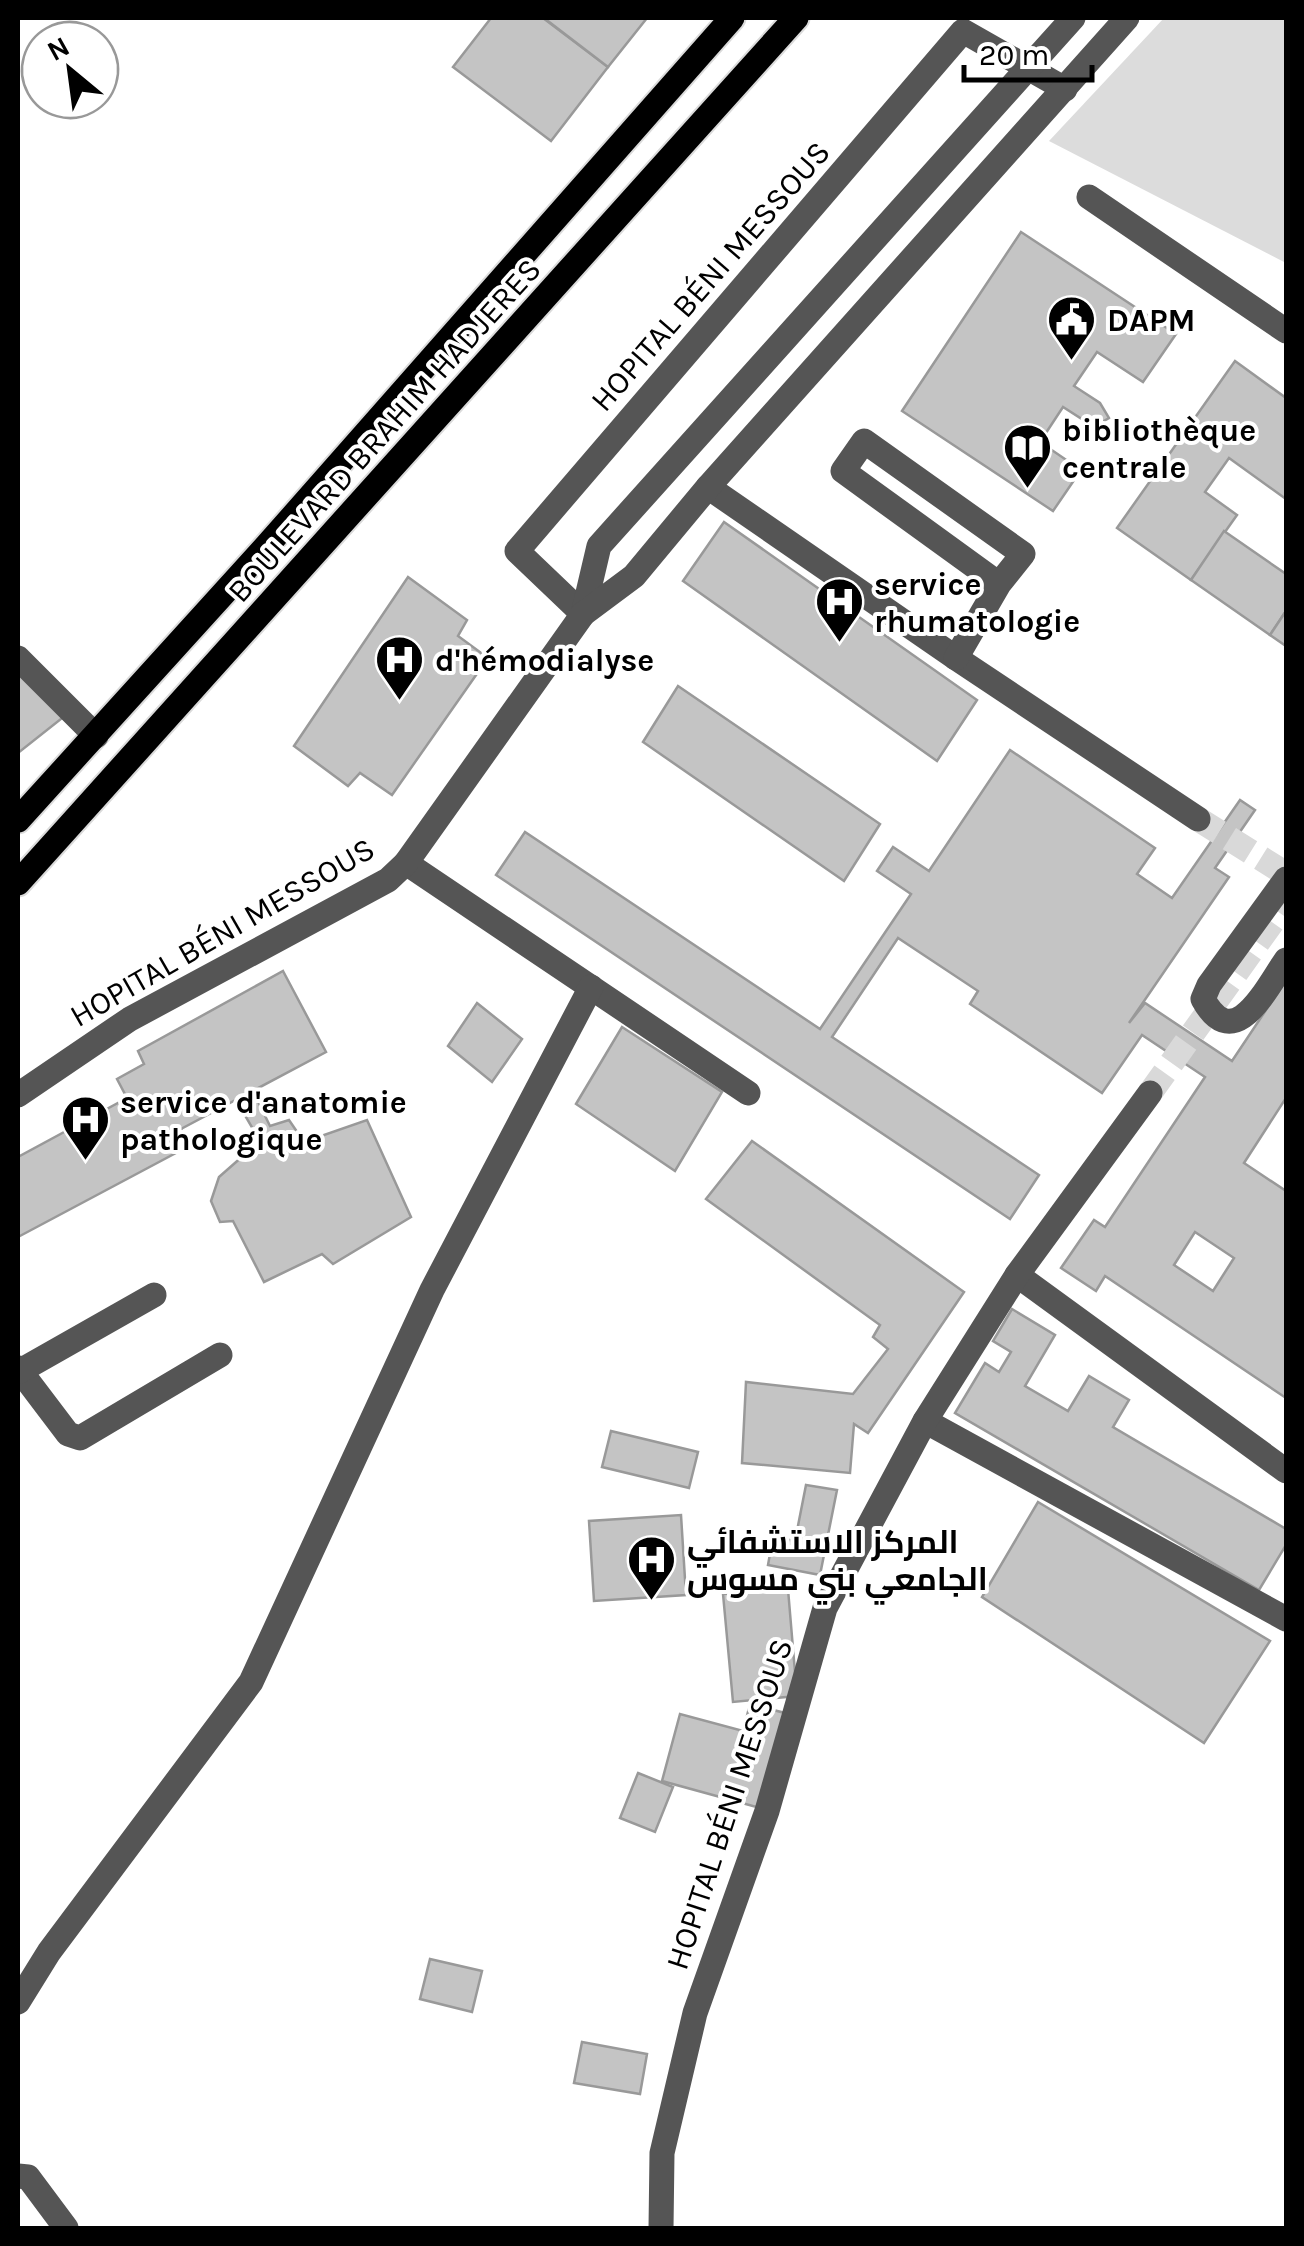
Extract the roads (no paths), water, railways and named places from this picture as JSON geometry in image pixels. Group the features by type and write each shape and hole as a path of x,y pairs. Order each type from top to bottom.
{"main road":[{"name":"BOULEVARD BRAHIM HADJERES","path":"18,820 732,18"},
{"name":"BOULEVARD BRAHIM HADJERES","path":"18,883 796,18"}],"street":[{"name":"HOPITAL BÉNI MESSOUS","path":"582,614 599,546 1074,18"},
{"name":"HOPITAL BÉNI MESSOUS","path":"18,1095 130,1019 388,880 406,862 582,614 634,576 708,487 1128,18"},
{"name":"HOPITAL BÉNI MESSOUS","path":"582,614 517,551 963,32 1065,89"},
{"path":"1089,196 1286,331"},
{"path":"956,658 1000,584 1023,554 864,441 843,471 1000,584"},
{"path":"708,487 1198,819"},
{"path":"18,658 96,736"},
{"path":"406,862 748,1093"},
{"path":"1286,879 1209,985 1203,999 1210,1012 1224,1022 1238,1021 1250,1011 1286,960"},
{"path":"18,2002 49,1952 251,1682 432,1290 592,987"},
{"name":"HOPITAL BÉNI MESSOUS","path":"661,2228 662,2153 695,2013 767,1811 825,1608 926,1421 1017,1275 1150,1093"},
{"path":"1017,1275 1286,1471"},
{"path":"154,1295 19,1369 68,1434 80,1438 220,1355"},
{"path":"926,1421 1286,1619"},
{"path":"18,2176 28,2178 66,2228"}],"tunnel":[{"path":"1198,819 1286,874"},
{"path":"1150,1093 1286,903"}],"place":[{"name":"DAPM","path":"1072,362"},
{"name":"bibliothèque centrale","path":"1027,490"},
{"name":"service rhumatologie","path":"839,644"},
{"name":"d'hémodialyse","path":"400,702"},
{"name":"service d'anatomie pathologique","path":"85,1162"},
{"name":"المركز الاستشفائي الجامعي بني مسوس","path":"652,1602"}]}
